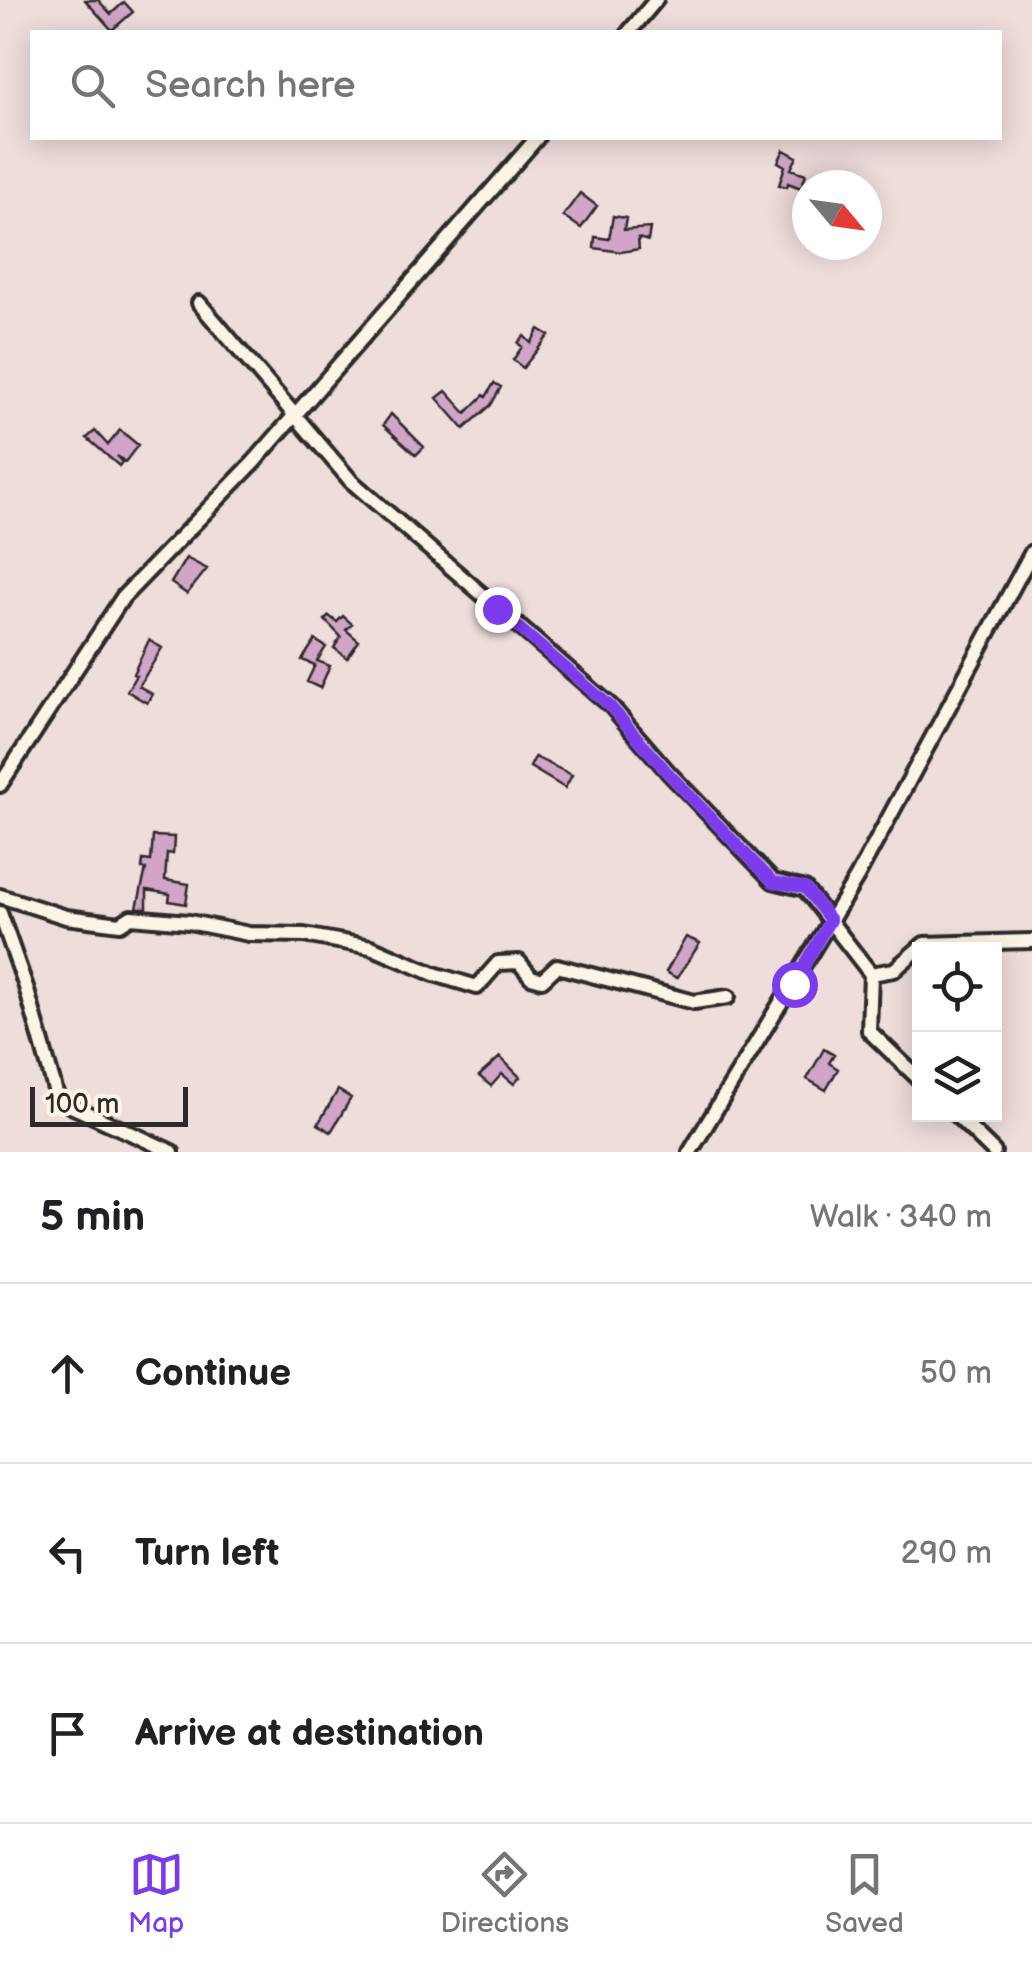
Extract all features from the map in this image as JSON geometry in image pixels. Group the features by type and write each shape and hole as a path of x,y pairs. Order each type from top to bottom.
{"street":[{"path":"631,30 656,0"},
{"path":"0,785 123,597 241,476 535,140"},
{"path":"198,303 351,481 610,706 773,882 805,888 871,974 869,1032 912,1072"},
{"path":"690,1152 857,877 1032,552"},
{"path":"0,896 66,917 120,924 131,917 150,918 249,934 304,935 371,946 434,974 477,987 498,963 519,962 531,977 542,980 557,966 694,1002 728,997"},
{"path":"0,913 58,1100 172,1152"},
{"path":"871,974 894,970 924,944 1032,941"},
{"path":"964,1122 994,1152"}],"building":[{"path":"85,0 98,0 111,14 124,2 133,12 112,30"},
{"path":"784,150 797,157 791,169 792,185 788,183 787,187 779,185 785,166 778,162"},
{"path":"580,193 597,206 581,228 563,216"},
{"path":"613,216 626,218 624,230 650,228 648,241 638,238 639,249 621,252 594,248 595,237 609,239"},
{"path":"539,329 549,335 523,368 513,360 522,347 518,343 524,336 531,343"},
{"path":"494,383 501,387 491,405 464,429 437,398 446,391 466,413 486,397"},
{"path":"391,414 424,447 416,455 383,425"},
{"path":"120,430 138,445 125,462 117,456 122,462 119,466 87,438 95,431 108,445"},
{"path":"186,558 207,569 187,594 171,583"},
{"path":"329,616 337,622 343,616 352,624 346,630 359,641 347,658 334,648 341,637 325,620"},
{"path":"149,640 162,648 139,686 152,694 147,703 127,691"},
{"path":"315,640 326,647 317,661 330,666 320,688 307,682 315,665 302,660"},
{"path":"535,757 572,775 565,788 530,767"},
{"path":"153,836 174,837 173,854 167,853 165,880 189,884 186,904 169,901 170,894 147,890 147,908 137,908 146,869 142,869 143,860 151,861"},
{"path":"686,937 700,943 677,978 666,972"},
{"path":"824,1049 834,1055 829,1063 838,1069 826,1090 807,1079"},
{"path":"500,1057 520,1077 514,1084 502,1074 491,1086 479,1076"},
{"path":"338,1090 351,1098 331,1132 318,1124"}],"route":[{"path":"497,609 610,706 773,882 805,888 830,920 794,984"}]}
